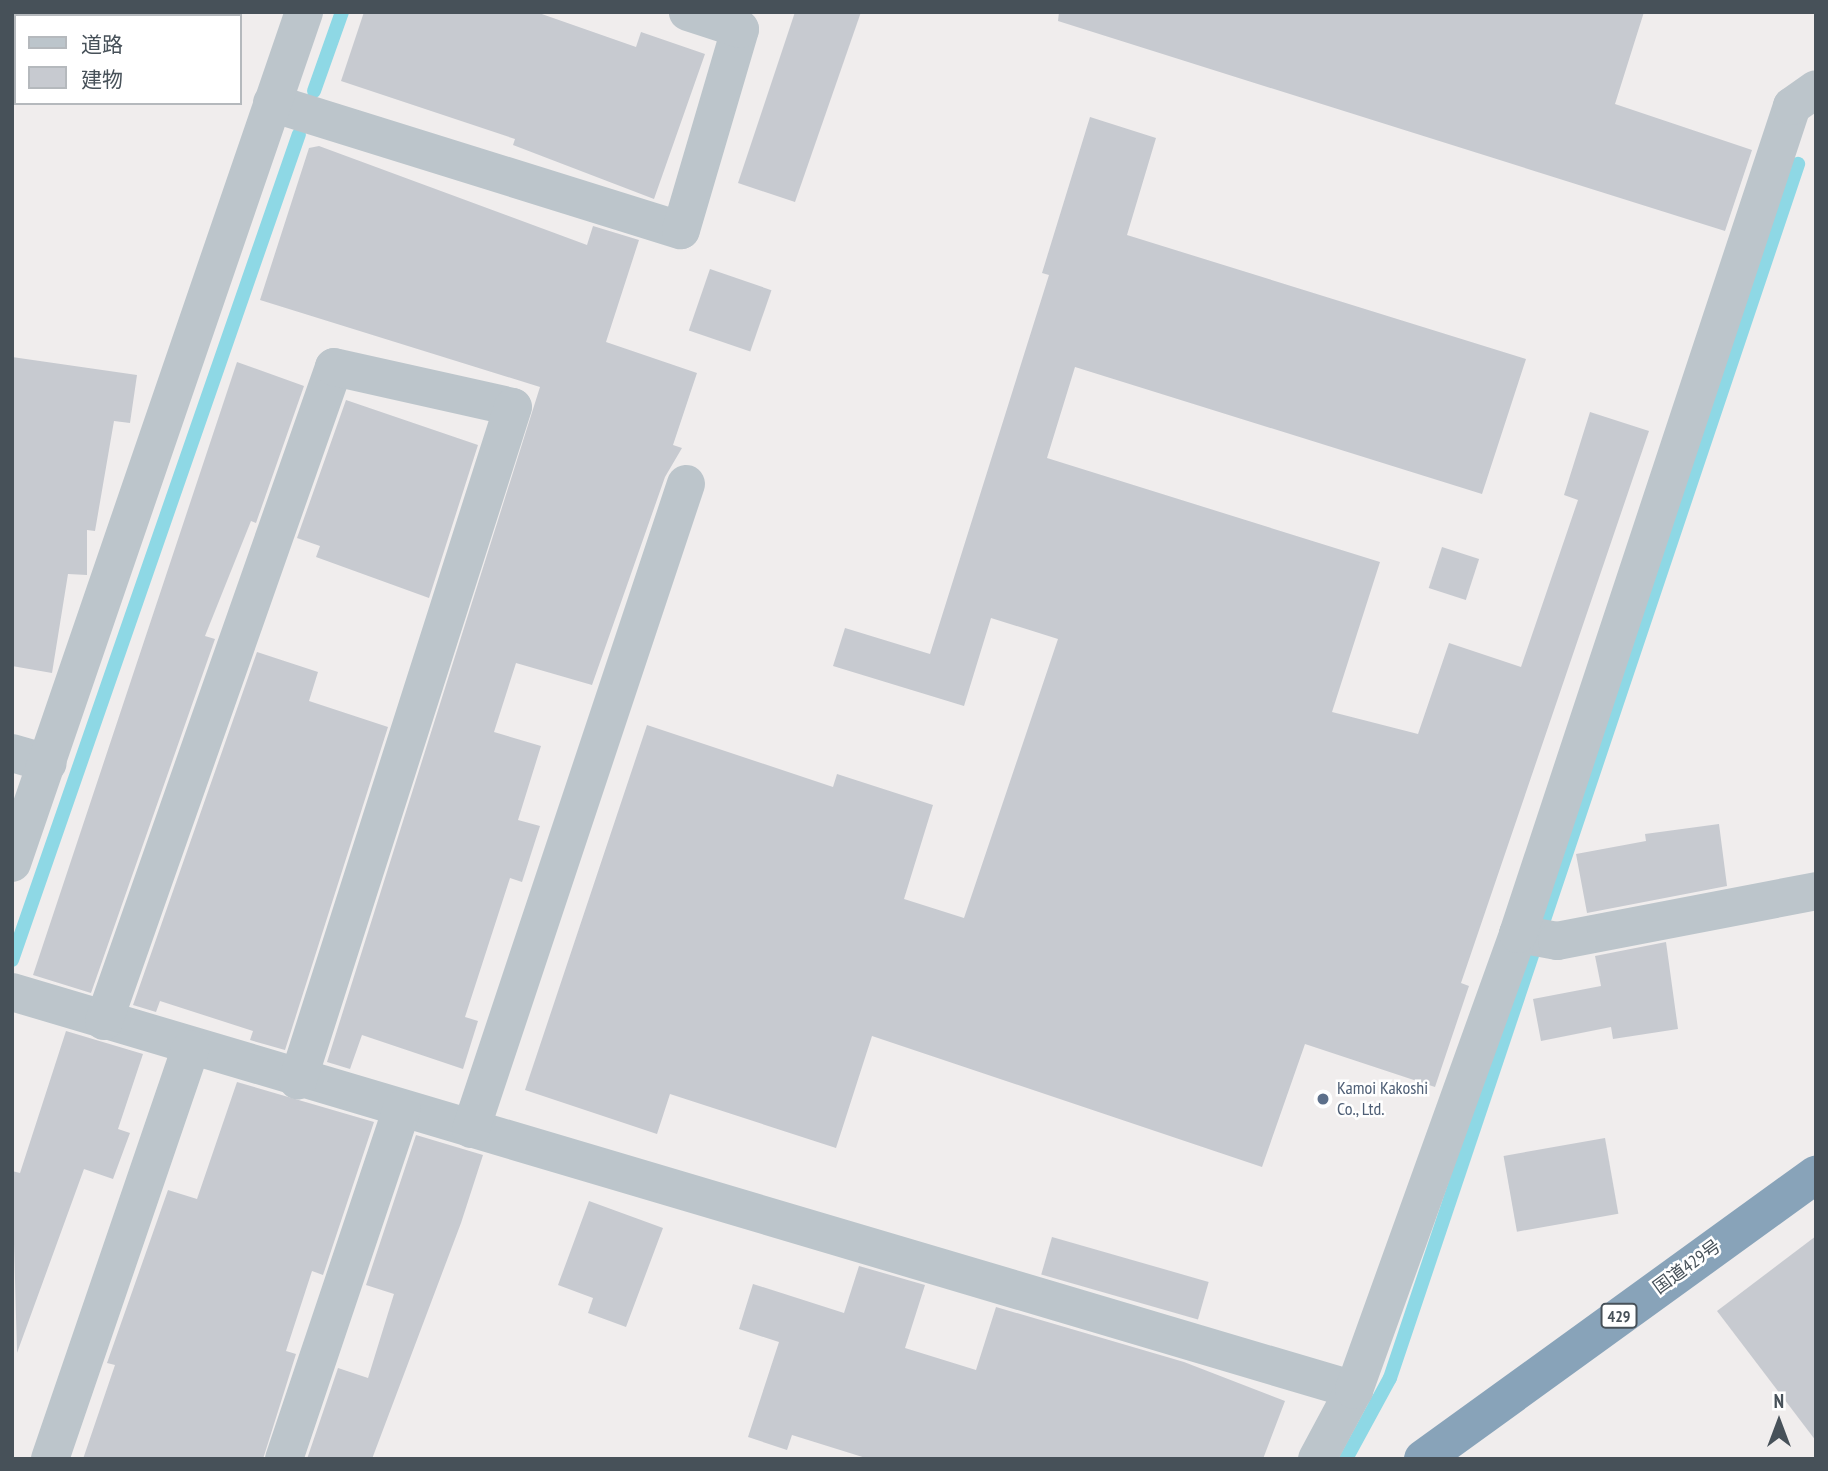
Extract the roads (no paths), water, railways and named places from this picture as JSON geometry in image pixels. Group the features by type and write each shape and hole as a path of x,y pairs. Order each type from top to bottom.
{"highway":[{"name":"国道429号","path":"1423,1459 1816,1174"}],"street":[{"path":"12,863 304,12"},
{"path":"272,103 681,230 740,29 688,12"},
{"path":"1317,1459 1354,1390 1531,938 1792,106 1816,89"},
{"path":"104,1021 334,367 513,407 298,1080"},
{"path":"471,1129 686,484"},
{"path":"12,753 48,763"},
{"path":"1531,938 1816,891"},
{"path":"13,993 190,1049 471,1129 1354,1390"},
{"path":"50,1459 190,1049"},
{"path":"284,1459 402,1109"}],"waterway":[{"path":"314,91 342,12"},
{"path":"12,960 299,134"},
{"path":"1346,1459 1390,1378 1798,164"}],"place":[{"name":"Kamoi Kakoshi Co., Ltd.","path":"1323,1099"}]}
